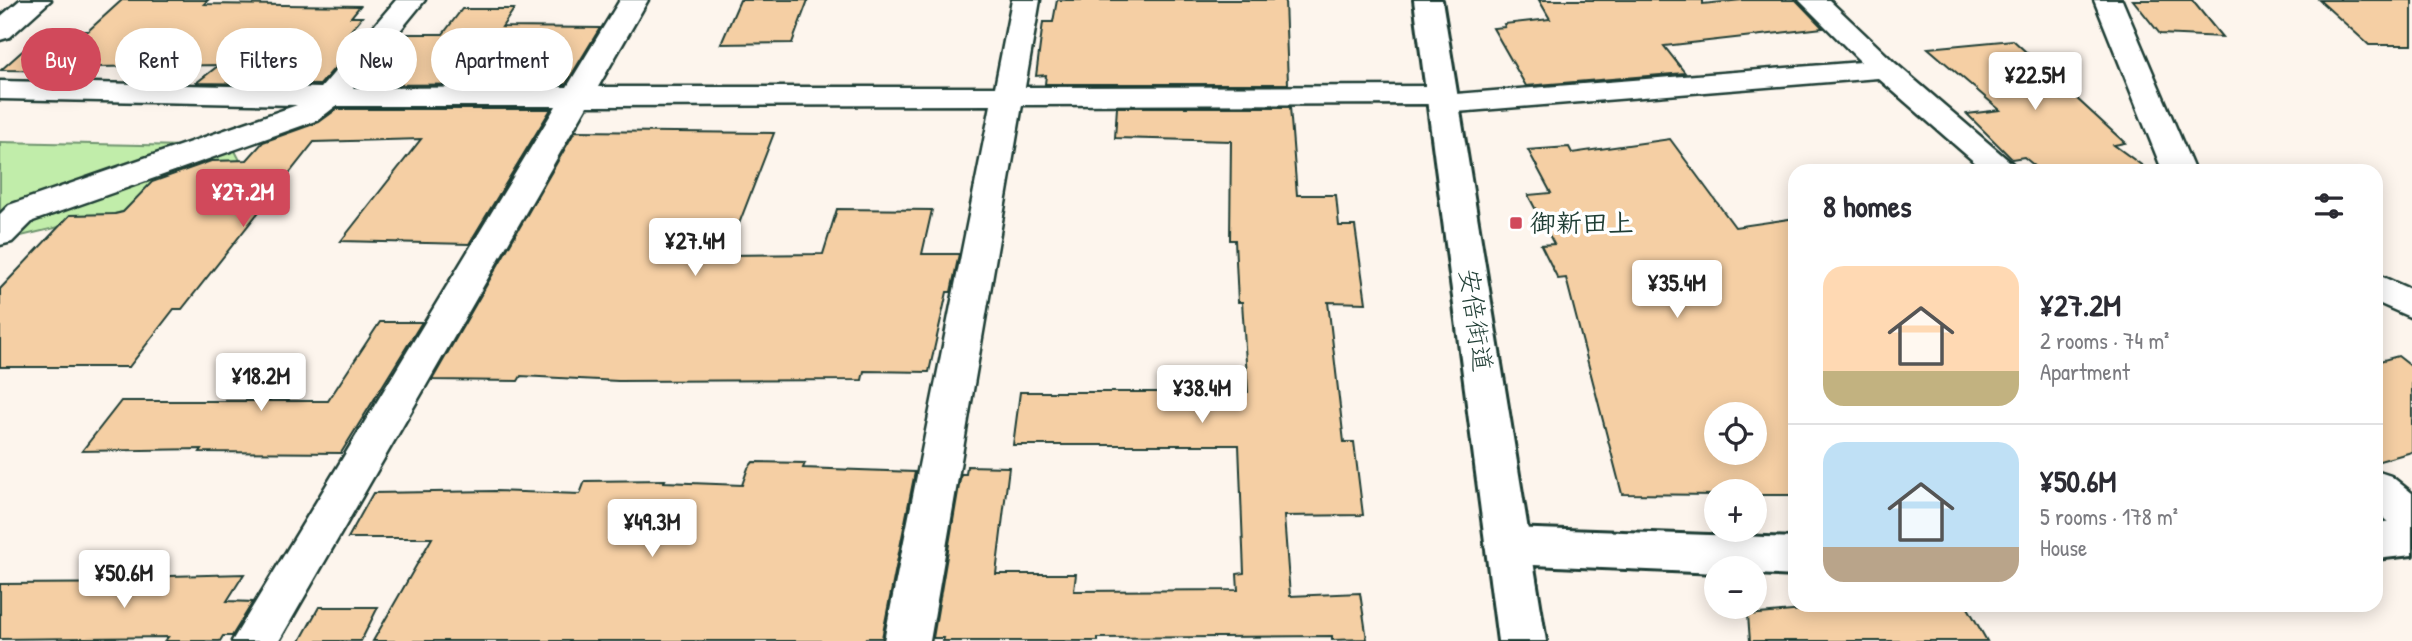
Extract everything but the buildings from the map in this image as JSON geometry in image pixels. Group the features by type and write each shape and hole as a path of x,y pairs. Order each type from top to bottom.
{"main road":[{"name":"安倍街道","path":"1428,0 1522,641"},
{"path":"2383,540 2412,537"},
{"path":"1508,546 1788,557"}],"street":[{"path":"0,31 37,0"},
{"path":"0,233 21,213 307,113 329,97 411,0"},
{"path":"254,641 634,0"},
{"path":"907,641 1026,0"},
{"path":"1813,0 1885,69 1997,164"},
{"path":"2108,0 2176,164"},
{"path":"0,90 329,97 1009,96 1443,100 1885,69"},
{"path":"2383,290 2412,306"},
{"path":"2383,493 2412,517"}],"green space":[{"path":"0,142 233,147 243,166 177,199 0,241"}],"place":[{"name":"御新田上","path":"1516,223"}]}
